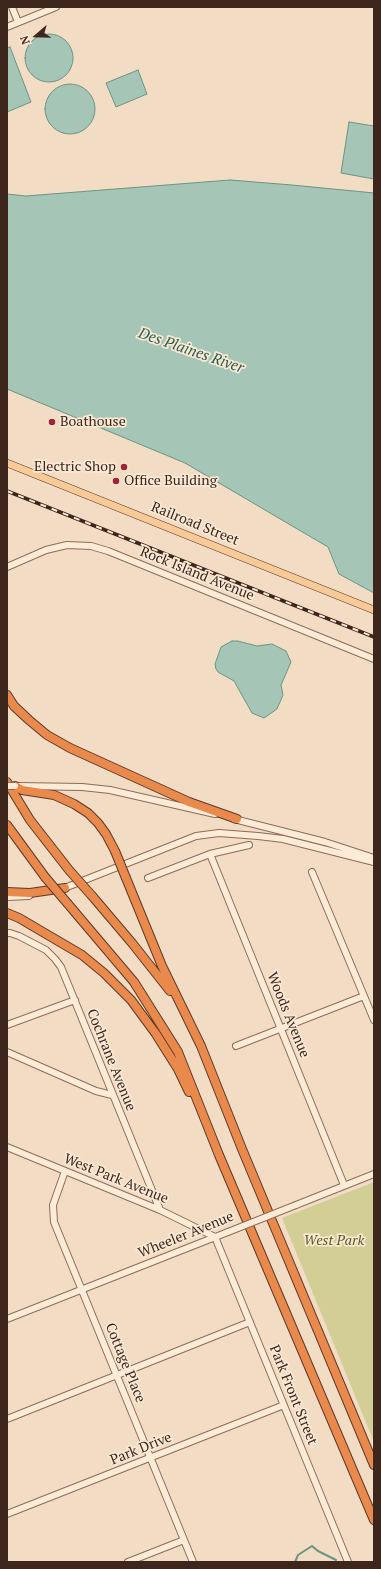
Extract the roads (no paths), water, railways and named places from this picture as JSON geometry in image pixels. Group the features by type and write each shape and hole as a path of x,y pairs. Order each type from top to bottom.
{"highway":[{"path":"7,696 14,706 47,735 70,748 189,802 237,819"},
{"path":"7,782 30,820 69,870 132,943 179,1002"},
{"path":"11,786 22,790 54,795 74,804 88,813 106,834 115,851 162,966 201,1046 374,1465"},
{"path":"7,825 45,877 134,982 178,1052 219,1155 374,1520"},
{"path":"7,892 30,893 65,888"},
{"path":"7,913 19,918 82,955 104,973 131,1000 156,1034 178,1069 219,1155"}],"main road":[{"name":"Railroad Street","path":"7,463 374,610"}],"street":[{"path":"12,7 18,22"},
{"path":"7,27 56,7"},
{"name":"Rock Island Avenue","path":"7,566 46,550 67,545 91,546 108,551 374,659"},
{"path":"11,786 82,787 110,790 237,819 325,842 374,858"},
{"path":"7,897 32,896 65,888 196,836 219,833 284,839 374,862"},
{"path":"148,878 210,854 249,845"},
{"name":"Woods Avenue","path":"210,854 344,1185"},
{"path":"312,872 374,1020"},
{"name":"Cochrane Avenue","path":"7,933 19,936 46,950 61,967 160,1210"},
{"path":"236,1046 364,996"},
{"path":"7,1025 75,1000"},
{"path":"7,1052 96,1091 112,1094"},
{"name":"West Park Avenue","path":"7,1147 160,1210 215,1237"},
{"name":"Cottage Place","path":"65,1171 53,1205 54,1222 193,1562"},
{"name":"Wheeler Avenue","path":"7,1319 374,1174"},
{"name":"Park Front Street","path":"215,1237 348,1562"},
{"path":"7,1419 250,1322"},
{"name":"Park Drive","path":"7,1514 284,1406"},
{"path":"128,1562 184,1540"}],"water":[{"path":"44,34 54,34 63,38 69,44 72,49 72,67 63,78 54,82 44,82 35,78 29,72 25,63 25,53 29,44 35,38"},
{"path":"10,47 31,102 7,112 7,48"},
{"path":"138,70 147,94 116,107 106,83"},
{"path":"70,84 79,86 90,95 95,109 93,118 84,129 70,134 61,132 50,123 45,109 47,100 56,89"},
{"path":"349,122 374,126 374,179 341,173"},
{"name":"Des Plaines River","path":"230,180 374,193 374,593 339,574 328,547 185,463 7,389 7,194 26,196"},
{"path":"232,641 257,646 272,644 286,651 291,662 281,685 283,695 277,709 264,718 252,713 234,681 218,672 216,669 215,664 221,647"}],"waterway":[{"path":"295,1562 298,1555 312,1546 318,1551 336,1560"}],"railway":[{"path":"7,491 374,637"}],"place":[{"name":"Boathouse","path":"52,422"},
{"name":"Electric Shop","path":"124,467"},
{"name":"Office Building","path":"116,481"}],"park label":[{"name":"West Park","path":"334,1241"}]}
